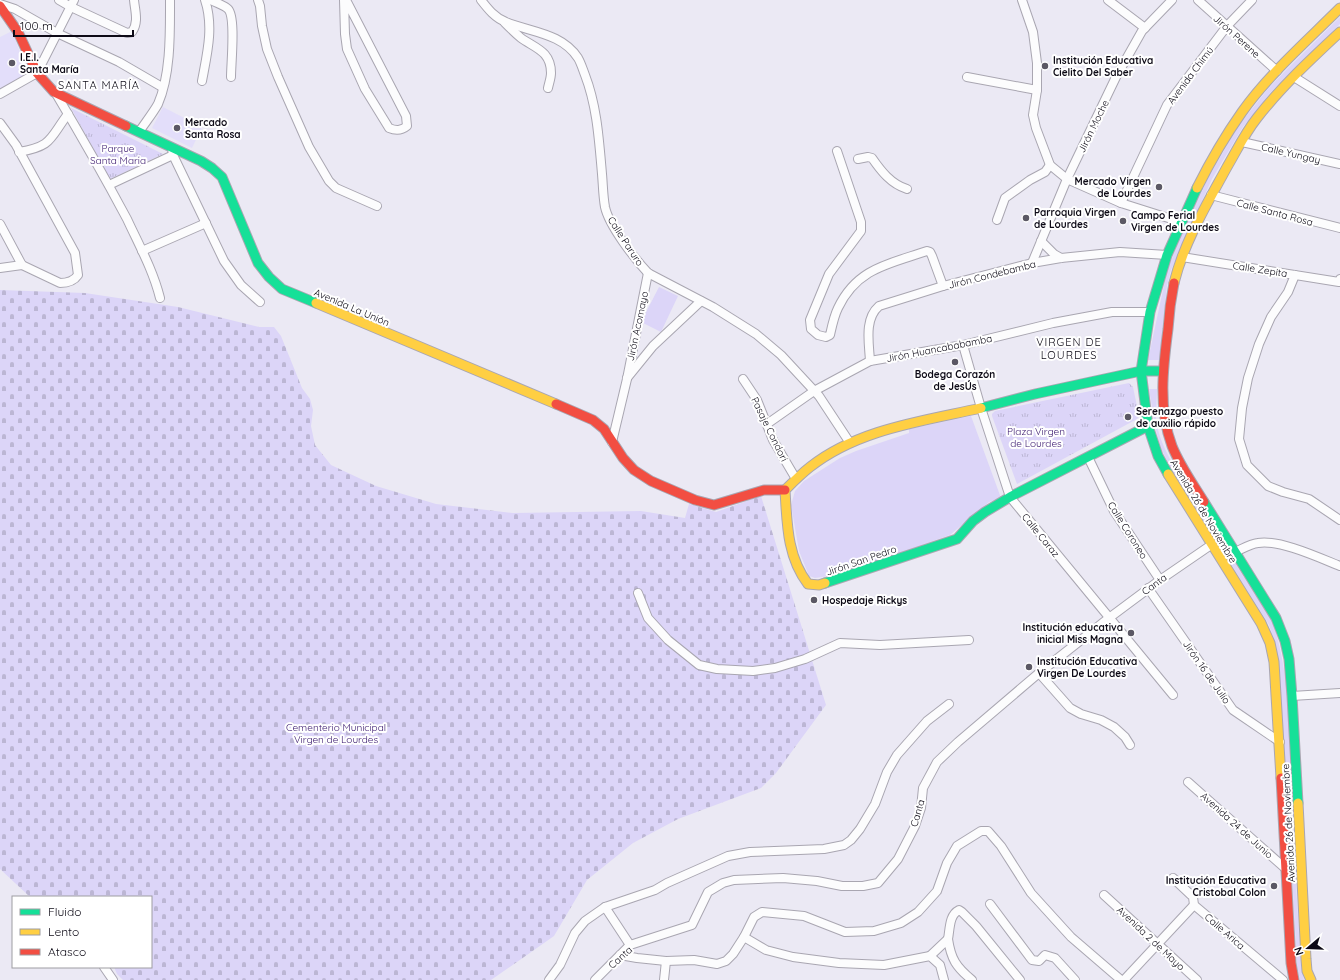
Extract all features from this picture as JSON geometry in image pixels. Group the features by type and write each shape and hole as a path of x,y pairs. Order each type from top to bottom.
{"main road":[{"name":"Avenida La Unión","path":"0,5 18,32 37,74 54,92 139,132 173,151 201,161 212,168 222,178 258,263 282,290 593,420 604,430 623,458 634,470 651,481 695,500 714,505 764,490 785,490"},
{"name":"Avenida 26 de Noviembre","path":"1294,980 1291,963 1276,683 1270,643 1261,623 1176,490 1158,456 1148,426 1141,371 1150,312 1167,255 1197,187 1220,144 1242,111 1277,71 1340,8"},
{"name":"Avenida 26 de Noviembre","path":"1311,980 1307,971 1306,959 1292,696 1285,641 1276,618 1173,451 1164,419 1163,371 1172,292 1182,257 1211,195 1255,121 1269,103 1340,32"},
{"path":"785,490 810,467 850,443 897,426 1141,371 1163,371"},
{"name":"Jirón San Pedro","path":"785,490 791,548 798,569 808,584 819,585 956,539 973,521 1010,497 1148,426"},
{"path":"1282,807 1298,807"}],"street":[{"path":"59,0 72,4 128,33 132,32 135,26 136,19 134,0"},
{"path":"139,132 158,104 167,73 170,38 170,0"},
{"path":"202,81 210,34 207,7 204,0"},
{"path":"211,0 228,9 231,14 233,25 231,77"},
{"path":"258,0 267,49 309,147 329,181 336,188 377,206"},
{"path":"345,0 406,116 407,126 404,129 395,130 389,128 365,89 347,49 345,34 345,0"},
{"name":"Calle Paruro","path":"481,0 491,13 505,22 539,31 562,42 570,48 578,58 588,84 598,128 605,208 611,222 640,264 648,273 701,301 761,338 781,355 814,391 850,443"},
{"path":"1022,0 1033,32 1037,63 1037,90 1033,115 1036,128 1050,165 1067,179 1121,203 1181,222"},
{"path":"1108,0 1145,28"},
{"name":"Jirón Moche","path":"1032,264 1067,179 1116,77 1145,28 1172,0"},
{"name":"Jirón Perene","path":"1198,0 1277,71"},
{"name":"Avenida Chimú","path":"1121,203 1167,105 1227,26 1252,0"},
{"path":"0,94 37,74 72,4"},
{"path":"0,5 15,9 57,33 119,62 162,87"},
{"path":"505,22 521,38 543,52 550,62 551,74 548,88"},
{"path":"967,77 1037,90"},
{"path":"1294,77 1340,106"},
{"path":"54,92 109,185 142,251 157,285 160,298"},
{"path":"19,152 35,149 45,145 51,140 68,114"},
{"path":"0,124 19,152 75,253 78,275 76,278 66,283 60,283 22,264 0,224"},
{"name":"Calle Yungay","path":"1242,142 1340,164"},
{"path":"109,185 173,151 224,261 241,285 260,302"},
{"path":"837,151 861,222 862,231 829,274 810,320 811,329 818,335 826,337 830,335 838,309 849,289 865,274 882,266 927,251 930,252 932,256 943,286"},
{"path":"858,159 868,157 872,158 880,170 897,186 907,189"},
{"path":"998,220 1005,198 1030,180 1045,172 1050,165"},
{"name":"Calle Santa Rosa","path":"1211,195 1340,228"},
{"path":"142,251 206,223"},
{"path":"1041,241 1054,254 1061,258"},
{"name":"Jirón Condebamba","path":"870,361 869,320 873,310 878,306 943,286 1061,258 1120,252 1167,255"},
{"name":"Calle Zepita","path":"1182,257 1295,275 1339,280"},
{"path":"0,268 22,264"},
{"name":"Jirón Acomayo","path":"612,442 627,379 648,273"},
{"path":"1295,275 1288,292 1271,317 1259,344 1248,378 1242,408 1239,439 1247,465 1268,486 1309,499 1340,520"},
{"name":"Jirón Acomayo","path":"627,379 653,346 701,301"},
{"name":"Jirón Huancababamba","path":"767,424 814,391 870,361 963,346 1053,323 1112,312 1150,312"},
{"name":"Calle Caraz","path":"963,346 981,408 1010,497 1173,695"},
{"name":"Pasaje Condori","path":"743,378 757,400 773,440 796,479"},
{"name":"Calle Coroneo","path":"1088,457 1114,511 1160,580"},
{"path":"1235,552 1257,543 1275,543 1312,554 1340,566"},
{"name":"Canta","path":"595,980 630,945 692,925 708,892 723,883 734,880 783,878 817,881 842,886 863,886 878,883 898,859 915,826 921,808 923,788 937,762 958,742 1039,673 1148,588 1211,545"},
{"name":"Jirón 16 de Julio","path":"1148,588 1233,710 1280,742"},
{"path":"638,593 648,618 668,640 699,664 717,669 753,671 776,668 805,659 840,643 880,644 968,640"},
{"path":"1039,673 1070,708 1081,714 1101,720 1114,727 1125,737 1130,745"},
{"path":"1292,696 1340,693"},
{"path":"549,980 560,965 575,933 585,921 605,907 655,890 667,883 728,856 750,852 824,849 844,845 851,840 860,829 875,804 887,772 897,755 926,721 949,704"},
{"name":"Avenida 24 de Junio","path":"1188,782 1286,869"},
{"path":"620,955 666,961 694,960 717,964 726,961 733,954 754,917 762,912 804,916 845,932 874,932 901,923 918,912 937,891 947,863 957,846 981,831 988,831 1001,846 1031,893 1070,937 1121,980"},
{"name":"Calle Arica","path":"1173,878 1192,895 1194,905 1283,980"},
{"name":"Avenida 2 de Mayo","path":"1104,895 1197,980"},
{"path":"990,904 1032,960 1039,961 1045,955 1055,958 1075,980"},
{"path":"1124,980 1194,905"},
{"path":"605,907 630,945"},
{"path":"972,980 960,971 951,955 948,939 952,916 954,912 959,910 976,926 1020,980"},
{"path":"744,937 766,950 787,955 839,964 884,965 930,956 948,939"},
{"path":"930,956 940,965 944,980"},
{"path":"664,980 666,961"},
{"path":"939,980 940,965"},
{"path":"105,968 111,979"}],"shaded area":[{"name":"I.E.I. Santa María","path":"12,31 29,73 0,91 0,37"},
{"name":"Mercado Santa Rosa","path":"163,107 202,127 192,148 152,128"}],"green space":[{"path":"1340,17 1340,24 1271,92 1243,127 1212,179 1171,270 1167,286 1159,360 1148,360 1167,271 1181,235 1208,178 1239,125 1267,90"},
{"name":"Parque Santa Maria","path":"71,108 163,154 110,179"},
{"path":"659,287 678,296 661,332 641,322"},
{"name":"Cementerio Municipal Virgen de Lourdes","path":"0,290 85,293 178,307 259,327 274,327 281,336 302,388 310,399 313,410 311,426 315,445 331,465 376,486 436,504 513,513 641,511 685,518 689,504 716,512 761,496 826,705 776,773 761,788 678,819 633,843 587,880 554,936 491,980 123,980 117,974 114,968 152,968 152,896 29,896 0,869"},
{"name":"Plaza Virgen de Lourdes","path":"1129,383 1133,387 1139,416 1137,419 1017,484 992,416 995,411"},
{"path":"1149,389 1157,389 1156,417 1158,430 1162,443 1174,467 1273,623 1279,644 1286,686 1291,794 1288,794 1275,642 1269,625 1170,467 1161,448 1156,431"},
{"path":"971,416 1001,498 989,502 950,535 836,575 815,578 809,576 799,551 791,505 795,491 804,481 840,458 909,433 909,429"},
{"path":"1289,819 1292,819 1301,965 1304,980 1300,980 1297,965"}],"traffic: fast":[{"path":"126,126 201,161 222,177 258,263 269,277 282,289 316,303"},
{"path":"1168,474 1158,456 1148,426 1141,371 1150,312 1167,255 1197,188"},
{"path":"981,408 1035,394 1141,371 1163,371"},
{"path":"825,583 957,539 973,521 1010,497 1148,426"},
{"path":"1204,502 1276,618 1285,641 1289,659 1292,696 1298,803"}],"traffic: slow":[{"path":"1197,188 1212,159 1252,98 1289,58 1340,8"},
{"path":"1174,283 1178,268 1190,238 1204,209 1241,142 1267,106 1287,84 1340,32"},
{"path":"316,303 556,404"},
{"path":"825,583 819,585 808,584 796,563 789,539 785,490 800,475 829,454 870,435 914,422 981,408"},
{"path":"1168,474 1261,623 1270,643 1274,662 1281,778"},
{"path":"1298,803 1306,959 1307,971 1311,980"}],"traffic: jam":[{"path":"0,6 18,32 37,73 54,92 126,126"},
{"path":"1174,283 1163,373 1163,403 1172,446 1179,461 1204,502"},
{"path":"556,404 593,420 604,429 623,458 634,470 651,481 695,500 714,505 764,490 785,490"},
{"path":"1281,778 1291,963 1294,980"}],"place":[{"name":"I.E.I. Santa María","path":"12,63"},
{"name":"Institución Educativa Cielito Del Saber","path":"1045,66"},
{"name":"Mercado Santa Rosa","path":"177,128"},
{"name":"Mercado Virgen de Lourdes","path":"1159,187"},
{"name":"Parroquia Virgen de Lourdes","path":"1026,218"},
{"name":"Campo Ferial Virgen de Lourdes","path":"1123,221"},
{"name":"Bodega Corazón de JesÚs","path":"955,362"},
{"name":"Serenazgo puesto de auxilio rápido","path":"1128,417"},
{"name":"Hospedaje Rickys","path":"814,600"},
{"name":"Institución educativa inicial Miss Magna","path":"1131,633"},
{"name":"Institución Educativa Virgen De Lourdes","path":"1029,667"},
{"name":"Institución Educativa Cristobal Colon","path":"1274,886"}],"district":[{"name":"SANTA MARÍA","path":"99,85"},
{"name":"VIRGEN DE LOURDES","path":"1069,348"}]}
